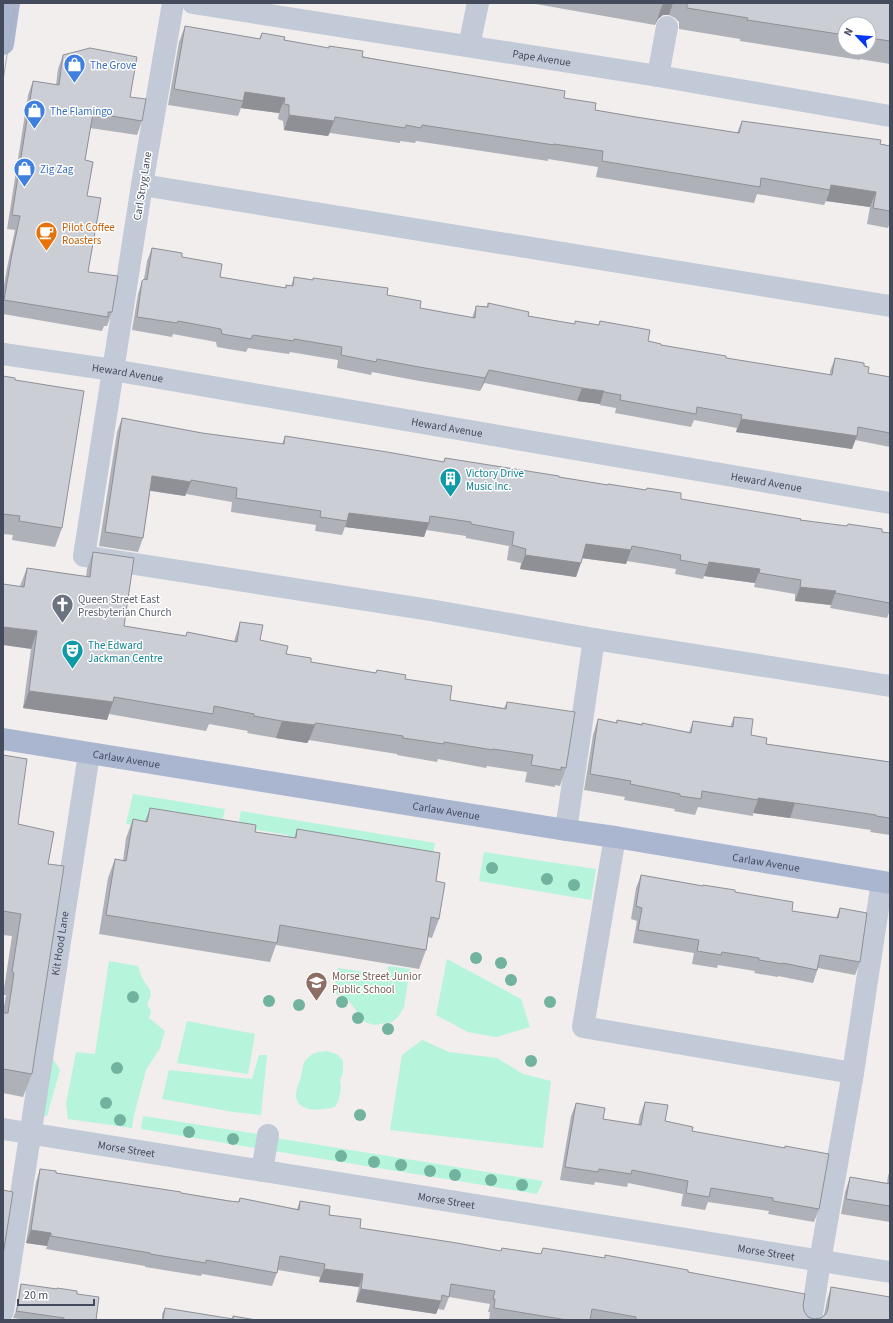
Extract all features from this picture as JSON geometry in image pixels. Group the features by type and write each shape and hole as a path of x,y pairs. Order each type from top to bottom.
{"main road":[{"path":"3,44 10,3"},
{"name":"Carlaw Avenue","path":"3,739 89,754 616,837 886,883"}],"street":[{"name":"Carl Stryg Lane","path":"173,3 142,185 84,556 430,610 594,639"},
{"name":"Pape Avenue","path":"193,3 658,76 890,116"},
{"path":"469,46 478,3"},
{"path":"658,76 667,27"},
{"path":"142,185 890,306"},
{"name":"Heward Avenue","path":"3,354 113,370 890,503"},
{"path":"566,830 594,639 890,686"},
{"name":"Kit Hood Lane","path":"3,1311 89,754"},
{"path":"616,837 583,1027 853,1073"},
{"path":"811,1320 886,883"},
{"name":"Morse Street","path":"3,1129 890,1272"},
{"path":"262,1171 268,1135"}],"green space":[{"path":"133,794 225,809 218,839 126,824"},
{"path":"241,811 435,843 430,871 286,847 288,835 251,829 235,842"},
{"path":"484,852 596,869 591,900 479,881"},
{"path":"447,959 521,999 530,1027 496,1037 468,1032 436,1015"},
{"path":"109,961 138,966 142,978 150,990 151,995 147,1004 151,1011 149,1018 165,1031 160,1048 146,1070 132,1128 68,1119 66,1104 76,1052 95,1054"},
{"path":"388,966 410,969 404,1007 398,1017 392,1022 374,1025 365,1022 348,1000 334,992 338,968 387,975"},
{"path":"187,1021 255,1034 248,1074 177,1063"},
{"path":"422,1040 449,1052 497,1058 523,1074 551,1081 543,1148 390,1130 402,1055"},
{"path":"326,1051 337,1054 343,1061 343,1073 340,1080 341,1088 339,1099 335,1107 318,1110 306,1108 297,1101 296,1095 304,1063 313,1054"},
{"path":"49,1053 60,1070 47,1116 39,1115"},
{"path":"259,1055 267,1055 261,1115 233,1112 162,1099 169,1070 252,1079"},
{"path":"143,1116 257,1134 255,1148 141,1129"},
{"path":"276,1138 543,1181 537,1194 274,1151"}],"building":[{"path":"687,3 890,3 890,41 877,39 877,16 837,16 837,34 747,20 748,18 687,8"},
{"path":"185,26 260,39 262,33 285,37 284,40 329,48 329,46 363,51 362,57 565,91 564,98 596,103 595,110 636,117 739,133 742,121 881,140 880,144 890,146 890,211 873,208 876,192 831,185 830,190 761,178 760,187 602,161 603,151 422,125 421,128 406,125 405,128 335,117 334,121 289,115 289,105 284,104 285,98 245,92 243,101 174,89"},
{"path":"90,48 137,57 130,97 146,99 142,121 93,113 85,160 93,162 87,196 101,198 88,272 118,276 112,312 108,312 108,317 4,300 20,216 12,215 33,81 59,85 63,55"},
{"path":"152,248 182,253 182,257 222,264 220,277 286,288 286,285 293,286 294,277 313,280 313,278 388,288 387,295 421,301 420,308 475,318 476,306 488,307 488,303 529,312 528,316 575,324 575,321 599,325 600,321 650,330 648,341 661,345 726,356 726,358 832,375 835,358 864,363 864,366 869,367 868,373 890,377 890,433 858,427 857,436 741,419 742,415 697,407 696,414 620,400 621,395 604,391 489,370 485,378 377,359 376,362 341,355 342,347 294,339 294,341 253,335 251,339 222,334 221,329 178,321 177,323 137,317 142,281 144,279 147,280"},
{"path":"3,376 15,378 15,380 84,391 62,528 19,521 20,516 3,514"},
{"path":"122,418 202,433 284,444 285,436 444,462 445,458 608,485 646,490 647,488 681,493 681,499 801,519 800,520 847,526 848,524 882,529 882,532 890,533 890,603 835,593 836,591 800,587 801,580 759,573 760,569 709,562 708,565 680,560 681,555 632,546 631,550 586,544 581,563 525,555 526,549 512,545 514,532 471,524 471,522 430,516 429,523 349,513 347,521 320,517 321,511 236,498 237,488 191,480 191,482 152,476 143,538 105,532"},
{"path":"93,552 134,558 124,626 186,636 187,632 237,642 240,622 263,625 260,640 288,646 286,654 311,658 311,662 376,673 377,670 406,675 405,679 452,686 450,700 506,709 507,702 575,712 566,768 561,767 561,770 531,765 533,755 444,742 444,744 403,738 403,736 316,723 314,725 282,721 214,706 213,714 114,697 113,702 29,691 37,631 3,627 3,584 24,587 27,568 90,577"},
{"path":"734,717 753,719 751,735 767,738 766,744 890,762 890,818 795,803 758,798 758,800 702,791 701,799 680,796 680,794 630,784 631,781 590,774 598,719 617,723 617,720 642,725 642,723 691,733 693,721 733,727"},
{"path":"3,755 27,759 18,824 54,832 48,864 64,866 32,1074 3,1069 3,1013 8,1013 14,973 12,972 21,914 3,911"},
{"path":"150,808 256,825 255,832 296,838 297,829 440,853 436,881 445,883 439,919 431,917 426,950 280,925 277,943 106,915 115,859 126,861 133,819 147,822"},
{"path":"641,875 735,890 735,892 793,902 792,911 838,918 840,908 867,913 860,962 820,955 817,970 722,952 721,955 697,951 699,940 638,930 642,908 636,906"},
{"path":"645,1102 668,1105 665,1121 693,1127 692,1131 785,1148 785,1146 829,1154 819,1209 773,1201 773,1198 711,1188 709,1197 686,1193 688,1181 632,1170 631,1174 599,1169 598,1172 565,1167 576,1103 605,1108 603,1119 641,1125"},
{"path":"40,1169 56,1171 56,1173 181,1192 229,1201 239,1202 240,1198 299,1210 300,1201 330,1206 329,1215 361,1219 360,1228 501,1251 502,1248 541,1254 543,1248 605,1258 605,1255 688,1270 688,1272 805,1294 803,1305 804,1311 808,1317 814,1319 821,1318 826,1314 831,1287 890,1297 890,1320 636,1320 636,1317 592,1309 590,1320 567,1320 494,1308 495,1299 493,1299 495,1291 451,1284 449,1297 442,1295 441,1301 361,1289 363,1274 324,1269 325,1264 280,1256 277,1273 206,1260 206,1263 150,1254 51,1236 51,1233 31,1230"},
{"path":"850,1177 890,1184 890,1206 846,1199"},
{"path":"3,1190 13,1192 3,1255"},
{"path":"21,1284 77,1291 77,1294 99,1297 96,1320 64,1320 64,1318 16,1311"},
{"path":"165,1308 233,1319 233,1316 256,1320 163,1320"}],"tram line":[{"path":"3,81 15,3"}],"place":[{"name":"The Grove","path":"75,84"},
{"name":"The Flamingo","path":"34,130"},
{"name":"Zig Zag","path":"25,188"},
{"name":"Pilot Coffee Roasters","path":"46,252"},
{"name":"Victory Drive Music Inc.","path":"450,498"},
{"name":"Queen Street East Presbyterian Church","path":"62,624"},
{"name":"The Edward Jackman Centre","path":"73,670"},
{"name":"Morse Street Junior Public School","path":"316,1002"}]}
